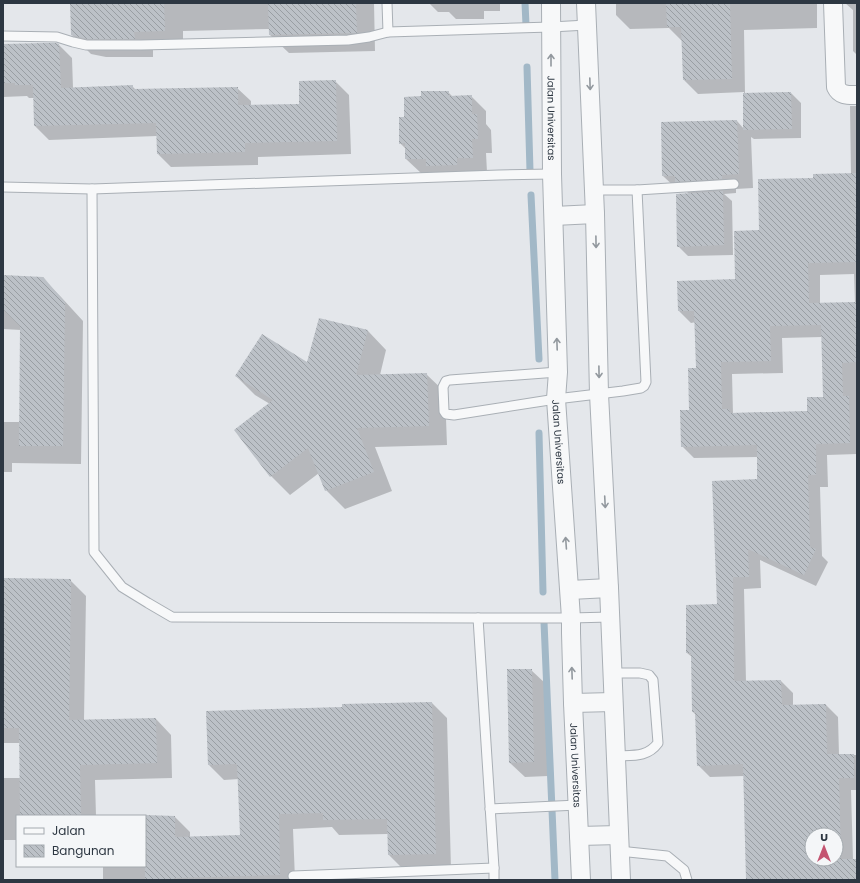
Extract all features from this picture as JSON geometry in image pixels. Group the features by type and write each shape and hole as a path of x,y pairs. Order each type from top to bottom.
{"street":[{"name":"Jalan Universitas","path":"551,3 552,174 558,372 556,399 570,590 573,703 581,880"},
{"path":"586,3 595,214 599,394 609,588 621,880"},
{"path":"833,3 836,87 842,94 857,94"},
{"path":"554,216 595,214"},
{"path":"570,590 609,588"},
{"path":"573,703 613,702"},
{"path":"579,836 619,843"}],"lane":[{"path":"388,3 388,32"},
{"path":"3,36 57,36 73,42 86,44 141,44 348,40 388,32 551,28 587,25"},
{"path":"3,187 92,189 483,175 552,174"},
{"path":"594,190 637,190 734,184"},
{"path":"92,189 94,552 122,587 172,617 610,617"},
{"path":"558,372 446,381 443,387 444,411 446,414 454,415 556,399 624,391 641,388 644,386 646,382 637,190"},
{"path":"478,618 494,880"},
{"path":"612,673 640,672 649,675 653,680 658,743 653,749 644,754 615,756"},
{"path":"490,809 578,804"},
{"path":"619,843 667,856 684,870 687,880"},
{"path":"293,876 494,868"}],"building":[{"path":"70,3 164,3 165,31 134,32 135,39 87,39 71,35"},
{"path":"268,3 356,3 357,33 269,35"},
{"path":"666,3 730,3 732,79 683,80 681,27 667,27"},
{"path":"3,44 59,44 61,88 133,85 133,89 238,87 238,105 299,104 299,81 336,80 337,141 245,143 245,152 157,154 156,123 34,126 33,85 3,83"},
{"path":"421,91 449,91 449,96 472,95 472,114 477,114 478,139 472,139 473,158 457,158 457,165 426,166 426,159 405,159 405,143 399,144 399,117 404,117 404,97 421,96"},
{"path":"791,92 792,129 743,130 743,93"},
{"path":"737,120 739,174 722,175 722,179 675,182 675,176 662,176 661,122"},
{"path":"857,173 857,262 808,263 809,303 857,302 857,362 842,363 843,396 849,396 850,443 816,444 816,475 808,475 810,547 816,549 804,575 748,549 749,577 733,577 734,681 781,680 782,705 826,704 827,754 854,754 854,778 839,778 840,827 804,827 804,867 844,867 844,859 857,859 857,880 746,880 743,764 697,766 695,712 692,712 691,653 686,653 686,605 717,604 712,481 757,479 757,445 681,447 680,410 689,410 688,368 696,368 694,311 678,311 677,281 735,279 734,231 759,230 758,179 813,178 813,174","holes":["821,325 823,397 807,397 807,411 730,413 729,409 722,409 721,362 771,361 770,326"]},
{"path":"723,191 724,245 677,247 676,194"},
{"path":"3,275 43,277 65,302 63,446 19,446 20,326 3,309"},
{"path":"319,318 368,330 356,375 427,373 429,426 357,428 374,472 325,491 308,448 270,477 234,430 273,400 235,376 262,334 307,362"},
{"path":"3,578 71,579 69,720 156,718 157,763 80,765 81,815 20,815 19,728 3,728"},
{"path":"507,669 532,669 534,762 509,763"},
{"path":"432,702 436,854 388,855 387,819 323,820 323,813 279,814 280,875 145,880 146,815 175,816 175,837 240,835 237,764 208,765 206,711 342,707 342,704"}],"waterway":[{"path":"525,3 526,25"},
{"path":"527,67 530,171"},
{"path":"531,195 539,359"},
{"path":"539,433 543,592"},
{"path":"544,622 555,880"}]}
